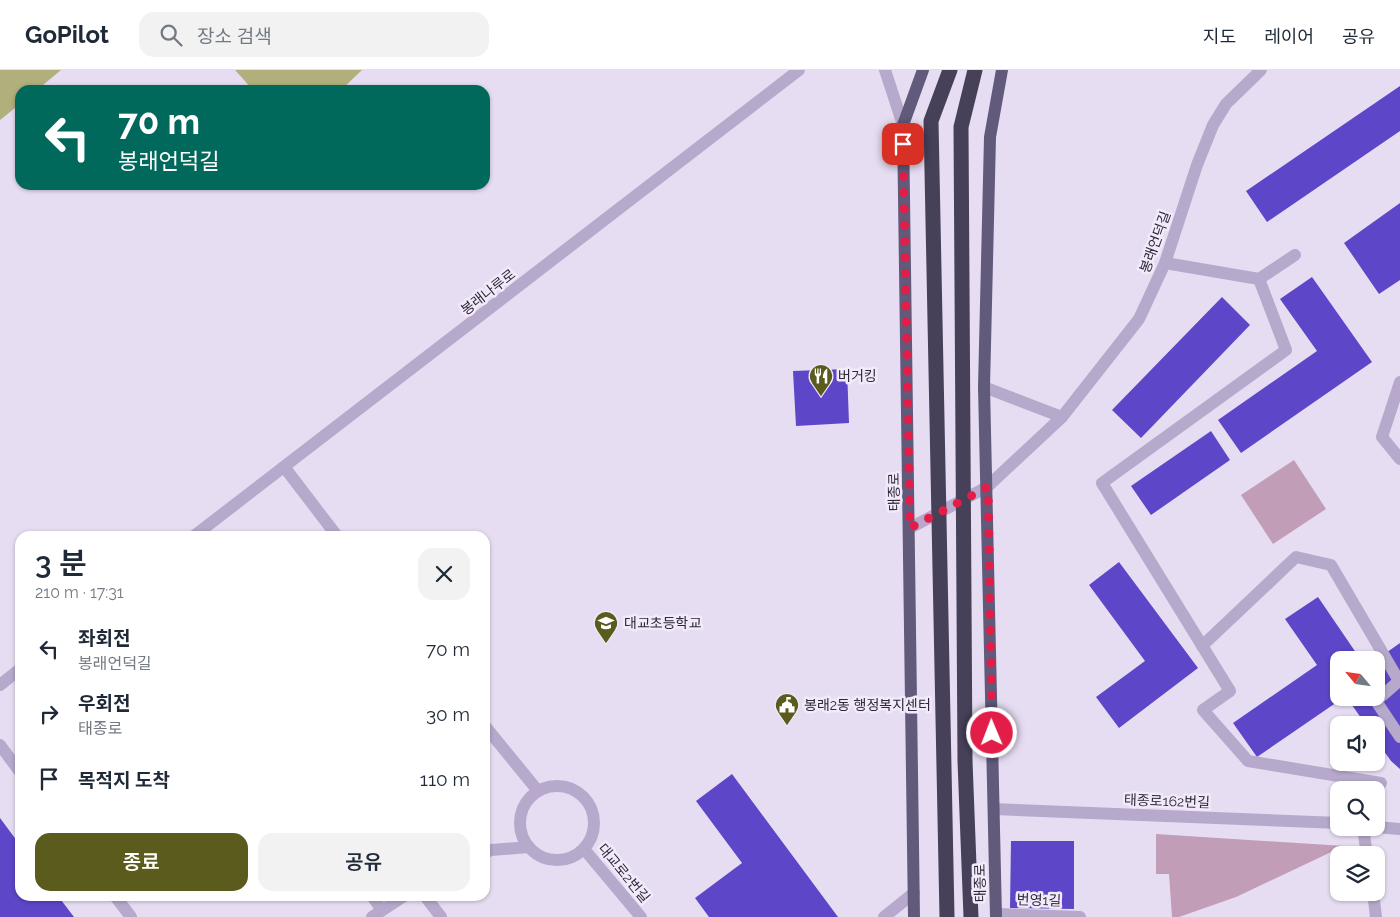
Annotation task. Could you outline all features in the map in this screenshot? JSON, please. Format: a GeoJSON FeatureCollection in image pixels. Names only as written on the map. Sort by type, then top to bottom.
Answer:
{"type":"FeatureCollection","features":[{"type":"Feature","properties":{"kind":"highway"},"geometry":{"type":"LineString","coordinates":[[947,917],[931,121],[950,70]]}},
{"type":"Feature","properties":{"kind":"highway"},"geometry":{"type":"LineString","coordinates":[[971,917],[965,761],[961,127],[975,70]]}},
{"type":"Feature","properties":{"kind":"main road","name":"태종로"},"geometry":{"type":"LineString","coordinates":[[914,917],[903,125],[923,70]]}},
{"type":"Feature","properties":{"kind":"main road","name":"태종로"},"geometry":{"type":"LineString","coordinates":[[996,915],[988,487],[984,387],[990,137],[1002,70]]}},
{"type":"Feature","properties":{"kind":"street","name":"봉래나루로"},"geometry":{"type":"LineString","coordinates":[[201,531],[285,468],[799,70]]}},
{"type":"Feature","properties":{"kind":"street"},"geometry":{"type":"LineString","coordinates":[[885,70],[903,125]]}},
{"type":"Feature","properties":{"kind":"street","name":"봉래언덕길"},"geometry":{"type":"LineString","coordinates":[[910,528],[988,487],[1062,417],[1140,319],[1165,263],[1197,165],[1213,126],[1226,104],[1261,70]]}},
{"type":"Feature","properties":{"kind":"street"},"geometry":{"type":"LineString","coordinates":[[1165,263],[1258,279],[1295,255]]}},
{"type":"Feature","properties":{"kind":"street"},"geometry":{"type":"LineString","coordinates":[[1258,279],[1286,350],[1102,483],[1230,691],[1203,710],[1248,761],[1369,781]]}},
{"type":"Feature","properties":{"kind":"street"},"geometry":{"type":"LineString","coordinates":[[1400,382],[1382,437],[1400,459]]}},
{"type":"Feature","properties":{"kind":"street"},"geometry":{"type":"LineString","coordinates":[[984,387],[1062,417]]}},
{"type":"Feature","properties":{"kind":"street"},"geometry":{"type":"LineString","coordinates":[[285,468],[333,531]]}},
{"type":"Feature","properties":{"kind":"street"},"geometry":{"type":"LineString","coordinates":[[1202,646],[1296,557],[1331,565],[1399,681],[1376,701],[1400,737]]}},
{"type":"Feature","properties":{"kind":"street"},"geometry":{"type":"LineString","coordinates":[[0,685],[15,673]]}},
{"type":"Feature","properties":{"kind":"street"},"geometry":{"type":"LineString","coordinates":[[490,732],[538,791]]}},
{"type":"Feature","properties":{"kind":"street"},"geometry":{"type":"LineString","coordinates":[[0,745],[15,765]]}},
{"type":"Feature","properties":{"kind":"street"},"geometry":{"type":"LineString","coordinates":[[549,786],[573,789],[583,795],[590,805],[594,822],[591,839],[584,849],[574,856],[550,859],[538,854],[529,846],[522,835],[520,823],[523,810],[529,799],[538,791],[549,786]]}},
{"type":"Feature","properties":{"kind":"street","name":"태종로162번길"},"geometry":{"type":"LineString","coordinates":[[994,809],[1330,824]]}},
{"type":"Feature","properties":{"kind":"street"},"geometry":{"type":"LineString","coordinates":[[1385,828],[1400,829]]}},
{"type":"Feature","properties":{"kind":"street"},"geometry":{"type":"LineString","coordinates":[[490,851],[529,846]]}},
{"type":"Feature","properties":{"kind":"street","name":"대교로2번길"},"geometry":{"type":"LineString","coordinates":[[584,849],[641,917]]}},
{"type":"Feature","properties":{"kind":"street"},"geometry":{"type":"LineString","coordinates":[[884,917],[914,894]]}},
{"type":"Feature","properties":{"kind":"street"},"geometry":{"type":"LineString","coordinates":[[119,901],[131,917]]}},
{"type":"Feature","properties":{"kind":"street"},"geometry":{"type":"LineString","coordinates":[[373,901],[377,913],[396,901]]}},
{"type":"Feature","properties":{"kind":"street"},"geometry":{"type":"LineString","coordinates":[[429,901],[441,917]]}},
{"type":"Feature","properties":{"kind":"street"},"geometry":{"type":"LineString","coordinates":[[1374,901],[1376,917]]}},
{"type":"Feature","properties":{"kind":"street","name":"번영1길"},"geometry":{"type":"LineString","coordinates":[[996,915],[1080,917]]}},
{"type":"Feature","properties":{"kind":"shaded area"},"geometry":{"type":"Polygon","coordinates":[[[0,70],[61,70],[43,85],[15,85],[15,108],[0,120],[0,70]]]}},
{"type":"Feature","properties":{"kind":"shaded area"},"geometry":{"type":"Polygon","coordinates":[[[235,70],[362,70],[346,85],[248,85],[235,70]]]}},
{"type":"Feature","properties":{"kind":"shaded area"},"geometry":{"type":"Polygon","coordinates":[[[1294,460],[1326,509],[1273,544],[1241,495],[1294,460]]]}},
{"type":"Feature","properties":{"kind":"shaded area"},"geometry":{"type":"Polygon","coordinates":[[[1156,834],[1344,846],[1330,846],[1330,853],[1236,897],[1179,917],[1172,917],[1169,874],[1156,874],[1156,834]]]}},
{"type":"Feature","properties":{"kind":"building"},"geometry":{"type":"Polygon","coordinates":[[[1400,86],[1400,131],[1267,222],[1246,191],[1400,86]]]}},
{"type":"Feature","properties":{"kind":"building"},"geometry":{"type":"Polygon","coordinates":[[[1400,203],[1400,280],[1379,294],[1344,243],[1400,203]]]}},
{"type":"Feature","properties":{"kind":"building"},"geometry":{"type":"Polygon","coordinates":[[[1312,277],[1372,362],[1241,453],[1218,420],[1317,351],[1280,299],[1312,277]]]}},
{"type":"Feature","properties":{"kind":"building"},"geometry":{"type":"Polygon","coordinates":[[[1222,297],[1250,325],[1141,438],[1112,410],[1222,297]]]}},
{"type":"Feature","properties":{"kind":"building","name":"버거킹"},"geometry":{"type":"Polygon","coordinates":[[[847,369],[849,423],[796,426],[793,371],[847,369]]]}},
{"type":"Feature","properties":{"kind":"building"},"geometry":{"type":"Polygon","coordinates":[[[1211,431],[1230,460],[1151,515],[1131,486],[1211,431]]]}},
{"type":"Feature","properties":{"kind":"building"},"geometry":{"type":"Polygon","coordinates":[[[1119,562],[1198,668],[1119,728],[1096,697],[1145,661],[1089,585],[1119,562]]]}},
{"type":"Feature","properties":{"kind":"building"},"geometry":{"type":"Polygon","coordinates":[[[1318,597],[1355,651],[1330,651],[1331,706],[1257,757],[1233,723],[1317,665],[1285,619],[1318,597]]]}},
{"type":"Feature","properties":{"kind":"building"},"geometry":{"type":"Polygon","coordinates":[[[1400,643],[1400,769],[1385,753],[1385,716],[1360,716],[1353,706],[1385,706],[1385,654],[1400,643]]]}},
{"type":"Feature","properties":{"kind":"building"},"geometry":{"type":"Polygon","coordinates":[[[732,774],[838,917],[709,917],[695,898],[742,863],[696,801],[732,774]]]}},
{"type":"Feature","properties":{"kind":"building"},"geometry":{"type":"Polygon","coordinates":[[[0,818],[15,838],[15,901],[62,901],[74,917],[0,917],[0,818]]]}},
{"type":"Feature","properties":{"kind":"building"},"geometry":{"type":"Polygon","coordinates":[[[1011,841],[1074,841],[1074,909],[1010,908],[1011,841]]]}},
{"type":"Feature","properties":{"kind":"place","name":"버거킹"},"geometry":{"type":"Point","coordinates":[821,397]}},
{"type":"Feature","properties":{"kind":"place","name":"대교초등학교"},"geometry":{"type":"Point","coordinates":[606,644]}},
{"type":"Feature","properties":{"kind":"place","name":"봉래2동 행정복지센터"},"geometry":{"type":"Point","coordinates":[787,726]}},
{"type":"Feature","properties":{"kind":"route"},"geometry":{"type":"LineString","coordinates":[[903,144],[910,528],[988,487],[992,733]]}}]}
